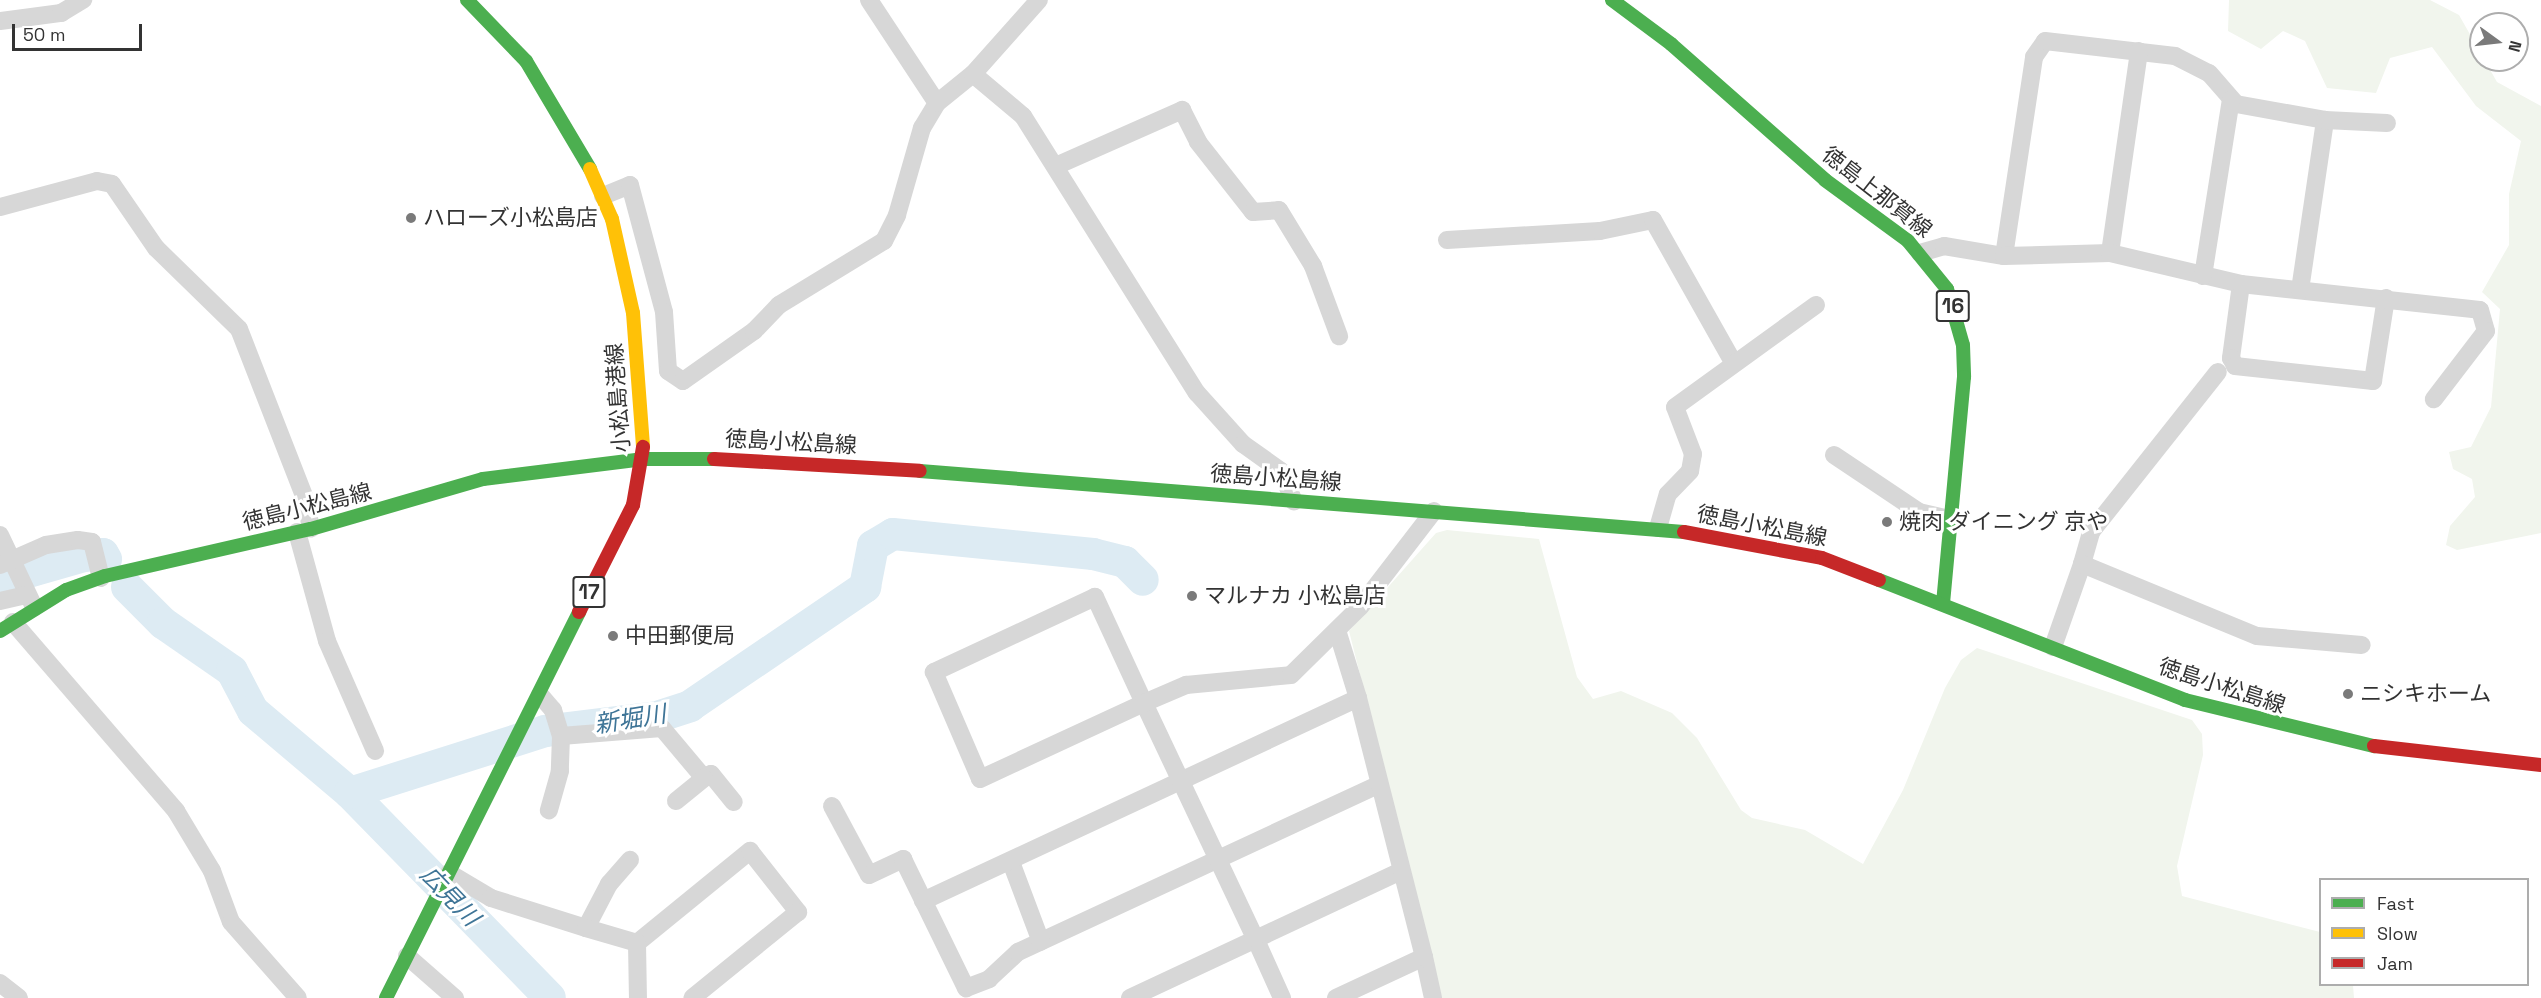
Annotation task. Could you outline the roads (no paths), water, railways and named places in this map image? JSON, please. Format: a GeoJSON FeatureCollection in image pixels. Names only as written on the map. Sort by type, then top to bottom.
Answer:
{"type":"FeatureCollection","features":[{"type":"Feature","properties":{"kind":"main road","name":"小松島港線"},"geometry":{"type":"LineString","coordinates":[[386,998],[540,695],[633,505],[644,459],[633,313],[603,196],[575,136],[526,61],[467,0]]}},
{"type":"Feature","properties":{"kind":"main road","name":"徳島上那賀線"},"geometry":{"type":"LineString","coordinates":[[1612,0],[1671,44],[1825,180],[1920,253],[1947,289],[1963,345],[1954,520],[1943,604]]}},
{"type":"Feature","properties":{"kind":"main road","name":"徳島小松島線"},"geometry":{"type":"LineString","coordinates":[[7,626],[28,597],[97,563],[304,531],[483,479],[644,459],[784,460],[1658,528],[1822,558],[2185,700],[2287,729],[2390,749],[2541,765]]}},
{"type":"Feature","properties":{"kind":"street"},"geometry":{"type":"LineString","coordinates":[[0,21],[61,13],[83,0]]}},
{"type":"Feature","properties":{"kind":"street"},"geometry":{"type":"LineString","coordinates":[[869,0],[937,104]]}},
{"type":"Feature","properties":{"kind":"street"},"geometry":{"type":"LineString","coordinates":[[603,196],[630,185],[664,312],[668,371],[683,381],[754,331],[779,305],[884,240],[897,215],[922,128],[937,104],[973,74],[1039,0]]}},
{"type":"Feature","properties":{"kind":"street"},"geometry":{"type":"LineString","coordinates":[[2004,256],[2034,57],[2045,41],[2139,51],[2194,62],[2231,100],[2245,108],[2325,120],[2387,123]]}},
{"type":"Feature","properties":{"kind":"street"},"geometry":{"type":"LineString","coordinates":[[2110,253],[2139,51]]}},
{"type":"Feature","properties":{"kind":"street"},"geometry":{"type":"LineString","coordinates":[[973,74],[1023,116],[1058,165],[1197,393],[1243,444],[1281,471],[1294,501]]}},
{"type":"Feature","properties":{"kind":"street"},"geometry":{"type":"LineString","coordinates":[[2203,276],[2231,100]]}},
{"type":"Feature","properties":{"kind":"street"},"geometry":{"type":"LineString","coordinates":[[1058,165],[1182,110],[1198,142],[1253,212],[1279,210],[1313,266],[1339,336]]}},
{"type":"Feature","properties":{"kind":"street"},"geometry":{"type":"LineString","coordinates":[[2300,290],[2325,120]]}},
{"type":"Feature","properties":{"kind":"street"},"geometry":{"type":"LineString","coordinates":[[0,207],[97,181],[112,184],[156,248],[238,329],[306,501],[304,531],[327,641],[375,751]]}},
{"type":"Feature","properties":{"kind":"street"},"geometry":{"type":"LineString","coordinates":[[1447,240],[1600,231],[1653,220],[1734,364]]}},
{"type":"Feature","properties":{"kind":"street"},"geometry":{"type":"LineString","coordinates":[[1920,253],[1944,246],[2004,256],[2110,253],[2241,284],[2470,307],[2487,319],[2477,346],[2434,399]]}},
{"type":"Feature","properties":{"kind":"street"},"geometry":{"type":"LineString","coordinates":[[2241,284],[2230,358],[2235,366],[2373,381],[2386,298]]}},
{"type":"Feature","properties":{"kind":"street"},"geometry":{"type":"LineString","coordinates":[[1658,528],[1668,494],[1690,471],[1693,454],[1676,407],[1816,305]]}},
{"type":"Feature","properties":{"kind":"street"},"geometry":{"type":"LineString","coordinates":[[2053,647],[2091,532],[2218,372]]}},
{"type":"Feature","properties":{"kind":"street"},"geometry":{"type":"LineString","coordinates":[[1834,455],[1919,512],[1954,520]]}},
{"type":"Feature","properties":{"kind":"street"},"geometry":{"type":"LineString","coordinates":[[1282,998],[1220,861],[1144,703],[1095,597],[934,672],[980,779],[1144,703],[1186,684],[1291,675],[1337,630],[1434,511]]}},
{"type":"Feature","properties":{"kind":"street"},"geometry":{"type":"LineString","coordinates":[[0,535],[9,565],[28,597],[0,601]]}},
{"type":"Feature","properties":{"kind":"street"},"geometry":{"type":"LineString","coordinates":[[9,565],[64,541],[92,542],[97,563]]}},
{"type":"Feature","properties":{"kind":"street"},"geometry":{"type":"LineString","coordinates":[[2082,564],[2257,636],[2362,645]]}},
{"type":"Feature","properties":{"kind":"street"},"geometry":{"type":"LineString","coordinates":[[7,626],[176,811],[212,871],[231,922],[298,998]]}},
{"type":"Feature","properties":{"kind":"street"},"geometry":{"type":"LineString","coordinates":[[1337,630],[1358,699],[1433,998]]}},
{"type":"Feature","properties":{"kind":"street"},"geometry":{"type":"LineString","coordinates":[[540,695],[553,710],[561,736],[560,771],[549,810]]}},
{"type":"Feature","properties":{"kind":"street"},"geometry":{"type":"LineString","coordinates":[[923,901],[1358,699]]}},
{"type":"Feature","properties":{"kind":"street"},"geometry":{"type":"LineString","coordinates":[[561,736],[662,728],[704,778]]}},
{"type":"Feature","properties":{"kind":"street"},"geometry":{"type":"LineString","coordinates":[[675,801],[711,774],[734,802]]}},
{"type":"Feature","properties":{"kind":"street"},"geometry":{"type":"LineString","coordinates":[[832,806],[869,875],[903,859],[966,988],[990,979],[1018,952],[1220,861],[1378,785]]}},
{"type":"Feature","properties":{"kind":"street"},"geometry":{"type":"LineString","coordinates":[[637,943],[750,851],[798,912],[692,998]]}},
{"type":"Feature","properties":{"kind":"street"},"geometry":{"type":"LineString","coordinates":[[586,928],[609,884],[630,860]]}},
{"type":"Feature","properties":{"kind":"street"},"geometry":{"type":"LineString","coordinates":[[1011,862],[1041,942]]}},
{"type":"Feature","properties":{"kind":"street"},"geometry":{"type":"LineString","coordinates":[[1130,998],[1401,871]]}},
{"type":"Feature","properties":{"kind":"street"},"geometry":{"type":"LineString","coordinates":[[448,877],[491,898],[637,943]]}},
{"type":"Feature","properties":{"kind":"street"},"geometry":{"type":"LineString","coordinates":[[637,943],[638,998]]}},
{"type":"Feature","properties":{"kind":"street"},"geometry":{"type":"LineString","coordinates":[[407,956],[455,998]]}},
{"type":"Feature","properties":{"kind":"street"},"geometry":{"type":"LineString","coordinates":[[1336,998],[1424,957]]}},
{"type":"Feature","properties":{"kind":"street"},"geometry":{"type":"LineString","coordinates":[[0,983],[19,998]]}},
{"type":"Feature","properties":{"kind":"waterway","name":"新堀川"},"geometry":{"type":"LineString","coordinates":[[350,793],[545,731],[657,717],[690,706],[865,587],[873,546],[893,534],[1093,554],[1125,562],[1143,580]]}},
{"type":"Feature","properties":{"kind":"waterway","name":"新堀川"},"geometry":{"type":"LineString","coordinates":[[0,580],[84,556],[103,554],[106,559]]}},
{"type":"Feature","properties":{"kind":"waterway","name":"新堀川"},"geometry":{"type":"LineString","coordinates":[[127,587],[163,623],[232,671],[253,711],[350,793],[550,998]]}},
{"type":"Feature","properties":{"kind":"place","name":"ハローズ小松島店"},"geometry":{"type":"Point","coordinates":[411,218]}},
{"type":"Feature","properties":{"kind":"place","name":"焼肉 ダイニング 京や"},"geometry":{"type":"Point","coordinates":[1887,522]}},
{"type":"Feature","properties":{"kind":"place","name":"マルナカ 小松島店"},"geometry":{"type":"Point","coordinates":[1192,596]}},
{"type":"Feature","properties":{"kind":"place","name":"中田郵便局"},"geometry":{"type":"Point","coordinates":[613,636]}},
{"type":"Feature","properties":{"kind":"place","name":"ニシキホーム"},"geometry":{"type":"Point","coordinates":[2348,694]}},
{"type":"Feature","properties":{"kind":"water label","name":"広見川"},"geometry":{"type":"Point","coordinates":[450,896]}}]}
